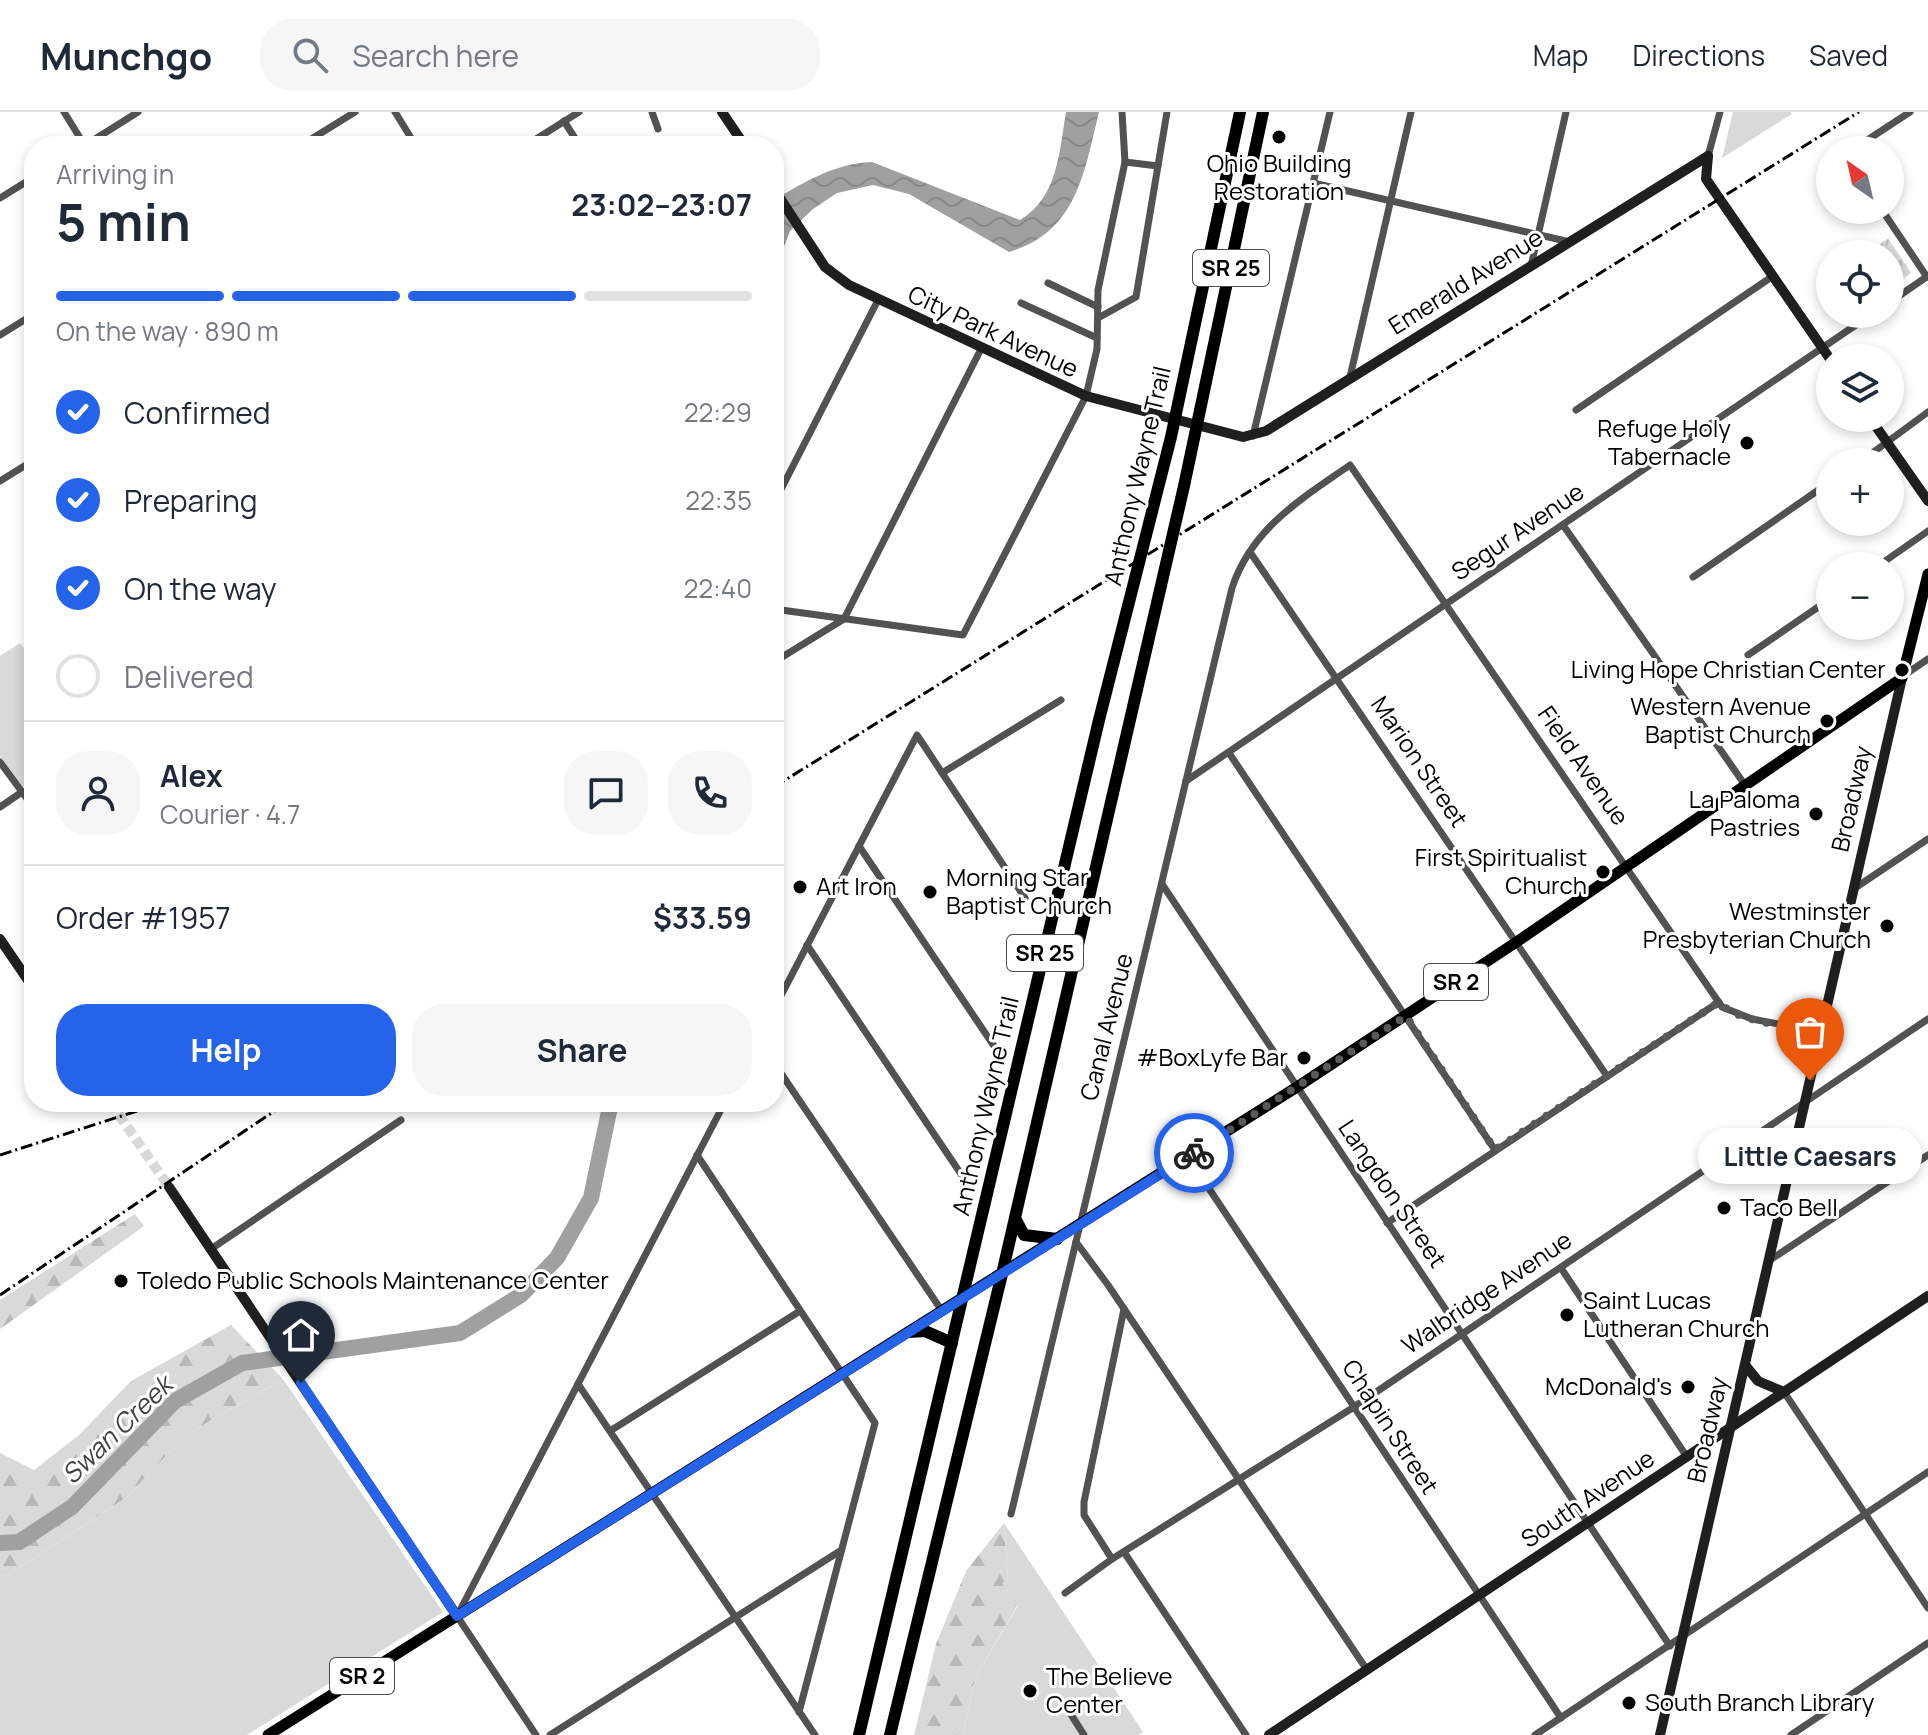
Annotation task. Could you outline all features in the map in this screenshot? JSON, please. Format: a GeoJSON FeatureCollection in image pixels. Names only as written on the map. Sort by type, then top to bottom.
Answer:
{"type":"FeatureCollection","features":[{"type":"Feature","properties":{"kind":"highway","name":"Anthony Wayne Trail"},"geometry":{"type":"LineString","coordinates":[[859,1735],[1099,720],[1156,500],[1240,112]]}},
{"type":"Feature","properties":{"kind":"highway","name":"Anthony Wayne Trail"},"geometry":{"type":"LineString","coordinates":[[890,1735],[1002,1274],[1184,486],[1263,112]]}},
{"type":"Feature","properties":{"kind":"highway"},"geometry":{"type":"LineString","coordinates":[[1015,1217],[1024,1235],[1057,1239]]}},
{"type":"Feature","properties":{"kind":"highway"},"geometry":{"type":"LineString","coordinates":[[909,1332],[925,1331],[952,1343]]}},
{"type":"Feature","properties":{"kind":"main road","name":"Broadway"},"geometry":{"type":"LineString","coordinates":[[1902,678],[1928,574]]}},
{"type":"Feature","properties":{"kind":"main road","name":"SR 2"},"geometry":{"type":"LineString","coordinates":[[268,1735],[1297,1087],[1518,941],[1902,678]]}},
{"type":"Feature","properties":{"kind":"street"},"geometry":{"type":"LineString","coordinates":[[64,112],[78,136]]}},
{"type":"Feature","properties":{"kind":"street"},"geometry":{"type":"LineString","coordinates":[[100,136],[138,112]]}},
{"type":"Feature","properties":{"kind":"street"},"geometry":{"type":"LineString","coordinates":[[316,136],[355,112]]}},
{"type":"Feature","properties":{"kind":"street"},"geometry":{"type":"LineString","coordinates":[[395,112],[410,136]]}},
{"type":"Feature","properties":{"kind":"street"},"geometry":{"type":"LineString","coordinates":[[541,136],[579,112]]}},
{"type":"Feature","properties":{"kind":"street"},"geometry":{"type":"LineString","coordinates":[[652,112],[658,129]]}},
{"type":"Feature","properties":{"kind":"street"},"geometry":{"type":"LineString","coordinates":[[722,112],[738,136]]}},
{"type":"Feature","properties":{"kind":"street"},"geometry":{"type":"LineString","coordinates":[[784,610],[963,635],[1086,396],[1097,338],[1098,290],[1125,162],[1122,112]]}},
{"type":"Feature","properties":{"kind":"street"},"geometry":{"type":"LineString","coordinates":[[1098,318],[1136,297],[1167,112]]}},
{"type":"Feature","properties":{"kind":"street"},"geometry":{"type":"LineString","coordinates":[[1248,436],[1330,112]]}},
{"type":"Feature","properties":{"kind":"street"},"geometry":{"type":"LineString","coordinates":[[1350,377],[1411,112]]}},
{"type":"Feature","properties":{"kind":"street"},"geometry":{"type":"LineString","coordinates":[[1531,266],[1566,112]]}},
{"type":"Feature","properties":{"kind":"street"},"geometry":{"type":"LineString","coordinates":[[1720,112],[1708,156],[1706,179],[1819,344]]}},
{"type":"Feature","properties":{"kind":"street"},"geometry":{"type":"LineString","coordinates":[[1873,136],[1910,112]]}},
{"type":"Feature","properties":{"kind":"street"},"geometry":{"type":"LineString","coordinates":[[564,121],[574,136]]}},
{"type":"Feature","properties":{"kind":"street","name":"Emerald Avenue"},"geometry":{"type":"LineString","coordinates":[[1248,436],[1350,377],[1708,156]]}},
{"type":"Feature","properties":{"kind":"street"},"geometry":{"type":"LineString","coordinates":[[1125,162],[1158,166]]}},
{"type":"Feature","properties":{"kind":"street"},"geometry":{"type":"LineString","coordinates":[[0,198],[24,183]]}},
{"type":"Feature","properties":{"kind":"street"},"geometry":{"type":"LineString","coordinates":[[1313,183],[1570,242]]}},
{"type":"Feature","properties":{"kind":"street","name":"City Park Avenue"},"geometry":{"type":"LineString","coordinates":[[784,204],[835,277],[878,300],[1086,396],[1248,436]]}},
{"type":"Feature","properties":{"kind":"street"},"geometry":{"type":"LineString","coordinates":[[1892,224],[1927,276],[1904,292]]}},
{"type":"Feature","properties":{"kind":"street"},"geometry":{"type":"LineString","coordinates":[[1576,410],[1773,276]]}},
{"type":"Feature","properties":{"kind":"street"},"geometry":{"type":"LineString","coordinates":[[1048,283],[1098,307]]}},
{"type":"Feature","properties":{"kind":"street"},"geometry":{"type":"LineString","coordinates":[[784,483],[878,300]]}},
{"type":"Feature","properties":{"kind":"street"},"geometry":{"type":"LineString","coordinates":[[1021,303],[1097,338]]}},
{"type":"Feature","properties":{"kind":"street"},"geometry":{"type":"LineString","coordinates":[[0,335],[24,320]]}},
{"type":"Feature","properties":{"kind":"street","name":"Segur Avenue"},"geometry":{"type":"LineString","coordinates":[[1828,344],[1851,328]]}},
{"type":"Feature","properties":{"kind":"street"},"geometry":{"type":"LineString","coordinates":[[784,656],[844,619],[981,349]]}},
{"type":"Feature","properties":{"kind":"street","name":"Segur Avenue"},"geometry":{"type":"LineString","coordinates":[[1186,782],[1816,352]]}},
{"type":"Feature","properties":{"kind":"street"},"geometry":{"type":"LineString","coordinates":[[1879,448],[1928,412]]}},
{"type":"Feature","properties":{"kind":"street"},"geometry":{"type":"LineString","coordinates":[[1880,432],[1928,501]]}},
{"type":"Feature","properties":{"kind":"street","name":"Canal Avenue"},"geometry":{"type":"LineString","coordinates":[[1011,1514],[1232,588],[1250,552],[1272,521],[1350,465]]}},
{"type":"Feature","properties":{"kind":"street","name":"Field Avenue"},"geometry":{"type":"LineString","coordinates":[[1350,465],[1628,865],[1719,1002]]}},
{"type":"Feature","properties":{"kind":"street"},"geometry":{"type":"LineString","coordinates":[[0,481],[24,466]]}},
{"type":"Feature","properties":{"kind":"street"},"geometry":{"type":"LineString","coordinates":[[1693,577],[1816,492]]}},
{"type":"Feature","properties":{"kind":"street"},"geometry":{"type":"LineString","coordinates":[[1563,525],[1745,785]]}},
{"type":"Feature","properties":{"kind":"street"},"geometry":{"type":"LineString","coordinates":[[1898,552],[1928,531]]}},
{"type":"Feature","properties":{"kind":"street","name":"Marion Street"},"geometry":{"type":"LineString","coordinates":[[1250,552],[1518,941],[1607,1076]]}},
{"type":"Feature","properties":{"kind":"street"},"geometry":{"type":"LineString","coordinates":[[1748,655],[1816,609]]}},
{"type":"Feature","properties":{"kind":"street"},"geometry":{"type":"LineString","coordinates":[[1902,678],[1928,659]]}},
{"type":"Feature","properties":{"kind":"street","name":"Broadway"},"geometry":{"type":"LineString","coordinates":[[1660,1735],[1902,678]]}},
{"type":"Feature","properties":{"kind":"street"},"geometry":{"type":"LineString","coordinates":[[942,773],[1061,700]]}},
{"type":"Feature","properties":{"kind":"street"},"geometry":{"type":"LineString","coordinates":[[784,990],[917,735],[1025,898]]}},
{"type":"Feature","properties":{"kind":"street"},"geometry":{"type":"LineString","coordinates":[[1229,753],[1495,1150]]}},
{"type":"Feature","properties":{"kind":"street"},"geometry":{"type":"LineString","coordinates":[[0,762],[24,795]]}},
{"type":"Feature","properties":{"kind":"street"},"geometry":{"type":"LineString","coordinates":[[0,807],[22,792]]}},
{"type":"Feature","properties":{"kind":"street"},"geometry":{"type":"LineString","coordinates":[[1855,888],[1928,839]]}},
{"type":"Feature","properties":{"kind":"street"},"geometry":{"type":"LineString","coordinates":[[859,846],[996,1049]]}},
{"type":"Feature","properties":{"kind":"street","name":"Langdon Street"},"geometry":{"type":"LineString","coordinates":[[1162,884],[1670,1646]]}},
{"type":"Feature","properties":{"kind":"street"},"geometry":{"type":"LineString","coordinates":[[0,939],[24,974]]}},
{"type":"Feature","properties":{"kind":"street"},"geometry":{"type":"LineString","coordinates":[[807,945],[967,1183]]}},
{"type":"Feature","properties":{"kind":"street"},"geometry":{"type":"LineString","coordinates":[[1387,1223],[1719,1002],[1727,1009],[1752,1019],[1821,1032]]}},
{"type":"Feature","properties":{"kind":"street","name":"Walbridge Avenue"},"geometry":{"type":"LineString","coordinates":[[1065,1593],[1112,1559],[1354,1407],[1928,1019]]}},
{"type":"Feature","properties":{"kind":"street"},"geometry":{"type":"LineString","coordinates":[[784,1078],[942,1311]]}},
{"type":"Feature","properties":{"kind":"street"},"geometry":{"type":"LineString","coordinates":[[457,1616],[720,1112]]}},
{"type":"Feature","properties":{"kind":"street"},"geometry":{"type":"LineString","coordinates":[[211,1249],[401,1120]]}},
{"type":"Feature","properties":{"kind":"street"},"geometry":{"type":"LineString","coordinates":[[697,1155],[875,1423],[799,1712]]}},
{"type":"Feature","properties":{"kind":"street"},"geometry":{"type":"LineString","coordinates":[[1770,1260],[1928,1155]]}},
{"type":"Feature","properties":{"kind":"street","name":"Chapin Street"},"geometry":{"type":"LineString","coordinates":[[1188,1157],[1561,1718]]}},
{"type":"Feature","properties":{"kind":"street"},"geometry":{"type":"LineString","coordinates":[[169,1187],[536,1735]]}},
{"type":"Feature","properties":{"kind":"street"},"geometry":{"type":"LineString","coordinates":[[1076,1242],[1367,1670]]}},
{"type":"Feature","properties":{"kind":"street"},"geometry":{"type":"LineString","coordinates":[[1561,1268],[1687,1457]]}},
{"type":"Feature","properties":{"kind":"street","name":"South Avenue"},"geometry":{"type":"LineString","coordinates":[[1269,1735],[1928,1296]]}},
{"type":"Feature","properties":{"kind":"street"},"geometry":{"type":"LineString","coordinates":[[1112,1559],[1084,1515],[1084,1502],[1124,1309]]}},
{"type":"Feature","properties":{"kind":"street"},"geometry":{"type":"LineString","coordinates":[[610,1431],[800,1311]]}},
{"type":"Feature","properties":{"kind":"street"},"geometry":{"type":"LineString","coordinates":[[1745,1365],[1758,1381],[1784,1392],[1928,1608]]}},
{"type":"Feature","properties":{"kind":"street"},"geometry":{"type":"LineString","coordinates":[[578,1384],[815,1735]]}},
{"type":"Feature","properties":{"kind":"street"},"geometry":{"type":"LineString","coordinates":[[1535,1735],[1928,1472]]}},
{"type":"Feature","properties":{"kind":"street"},"geometry":{"type":"LineString","coordinates":[[550,1735],[840,1551]]}},
{"type":"Feature","properties":{"kind":"street"},"geometry":{"type":"LineString","coordinates":[[1124,1552],[1246,1735]]}},
{"type":"Feature","properties":{"kind":"street"},"geometry":{"type":"LineString","coordinates":[[1791,1735],[1928,1643]]}},
{"type":"Feature","properties":{"kind":"street"},"geometry":{"type":"LineString","coordinates":[[1070,1713],[1084,1735]]}},
{"type":"Feature","properties":{"kind":"green space"},"geometry":{"type":"Polygon","coordinates":[[[1733,112],[1791,112],[1792,114],[1722,158],[1733,112]]]}},
{"type":"Feature","properties":{"kind":"green space"},"geometry":{"type":"Polygon","coordinates":[[[1904,262],[1911,273],[1904,278],[1904,262]]]}},
{"type":"Feature","properties":{"kind":"green space"},"geometry":{"type":"Polygon","coordinates":[[[20,643],[24,648],[24,788],[0,756],[0,656],[20,643]]]}},
{"type":"Feature","properties":{"kind":"green space"},"geometry":{"type":"Polygon","coordinates":[[[135,1214],[144,1226],[0,1329],[0,1300],[135,1214]]]}},
{"type":"Feature","properties":{"kind":"green space"},"geometry":{"type":"Polygon","coordinates":[[[231,1325],[283,1379],[186,1435],[127,1497],[10,1574],[0,1576],[0,1453],[34,1470],[79,1435],[131,1381],[231,1325]]]}},
{"type":"Feature","properties":{"kind":"green space"},"geometry":{"type":"Polygon","coordinates":[[[283,1379],[443,1612],[247,1735],[0,1735],[0,1576],[10,1574],[127,1497],[186,1435],[283,1379]]]}},
{"type":"Feature","properties":{"kind":"green space"},"geometry":{"type":"Polygon","coordinates":[[[1004,1523],[1008,1579],[1003,1583],[1017,1606],[975,1678],[963,1735],[914,1735],[936,1644],[966,1571],[1004,1523]]]}},
{"type":"Feature","properties":{"kind":"green space"},"geometry":{"type":"Polygon","coordinates":[[[1004,1523],[1143,1732],[1139,1735],[963,1735],[975,1678],[1017,1607],[1002,1583],[1008,1579],[1004,1523]]]}},
{"type":"Feature","properties":{"kind":"water"},"geometry":{"type":"Polygon","coordinates":[[[1066,112],[1099,112],[1082,178],[1063,215],[1050,230],[1032,243],[1009,252],[909,194],[873,185],[837,193],[813,209],[790,231],[784,247],[784,194],[833,170],[872,162],[1020,220],[1042,199],[1055,173],[1066,112]]]}},
{"type":"Feature","properties":{"kind":"waterway","name":"Swan Creek"},"geometry":{"type":"LineString","coordinates":[[0,1543],[19,1542],[72,1507],[175,1401],[242,1363],[460,1333],[521,1295],[557,1258],[591,1198],[609,1112]]}},
{"type":"Feature","properties":{"kind":"tunnel"},"geometry":{"type":"LineString","coordinates":[[117,1112],[169,1187]]}},
{"type":"Feature","properties":{"kind":"railway"},"geometry":{"type":"LineString","coordinates":[[784,781],[1859,112]]}},
{"type":"Feature","properties":{"kind":"railway"},"geometry":{"type":"LineString","coordinates":[[0,1155],[134,1112]]}},
{"type":"Feature","properties":{"kind":"railway"},"geometry":{"type":"LineString","coordinates":[[0,1295],[273,1112]]}},
{"type":"Feature","properties":{"kind":"way so far"},"geometry":{"type":"LineString","coordinates":[[1194,1153],[1406,1016],[1495,1150],[1719,1002],[1722,1007],[1752,1019],[1821,1032],[1810,1080]]}},
{"type":"Feature","properties":{"kind":"place","name":"Ohio Building Restoration"},"geometry":{"type":"Point","coordinates":[1279,137]}},
{"type":"Feature","properties":{"kind":"place","name":"Refuge Holy Tabernacle"},"geometry":{"type":"Point","coordinates":[1747,443]}},
{"type":"Feature","properties":{"kind":"place","name":"Living Hope Christian Center"},"geometry":{"type":"Point","coordinates":[1902,670]}},
{"type":"Feature","properties":{"kind":"place","name":"Western Avenue Baptist Church"},"geometry":{"type":"Point","coordinates":[1827,721]}},
{"type":"Feature","properties":{"kind":"place","name":"La Paloma Pastries"},"geometry":{"type":"Point","coordinates":[1816,814]}},
{"type":"Feature","properties":{"kind":"place","name":"First Spiritualist Church"},"geometry":{"type":"Point","coordinates":[1603,872]}},
{"type":"Feature","properties":{"kind":"place","name":"Art Iron"},"geometry":{"type":"Point","coordinates":[800,887]}},
{"type":"Feature","properties":{"kind":"place","name":"Morning Star Baptist Church"},"geometry":{"type":"Point","coordinates":[930,892]}},
{"type":"Feature","properties":{"kind":"place","name":"Westminster Presbyterian Church"},"geometry":{"type":"Point","coordinates":[1887,926]}},
{"type":"Feature","properties":{"kind":"place","name":"#BoxLyfe Bar"},"geometry":{"type":"Point","coordinates":[1304,1058]}},
{"type":"Feature","properties":{"kind":"place","name":"Little Caesars"},"geometry":{"type":"Point","coordinates":[1810,1080]}},
{"type":"Feature","properties":{"kind":"place","name":"Taco Bell"},"geometry":{"type":"Point","coordinates":[1724,1208]}},
{"type":"Feature","properties":{"kind":"place","name":"Toledo Public Schools Maintenance Center"},"geometry":{"type":"Point","coordinates":[121,1281]}},
{"type":"Feature","properties":{"kind":"place","name":"Saint Lucas Lutheran Church"},"geometry":{"type":"Point","coordinates":[1567,1315]}},
{"type":"Feature","properties":{"kind":"place","name":"McDonald's"},"geometry":{"type":"Point","coordinates":[1688,1387]}},
{"type":"Feature","properties":{"kind":"place","name":"The Believe Center"},"geometry":{"type":"Point","coordinates":[1030,1691]}},
{"type":"Feature","properties":{"kind":"place","name":"South Branch Library"},"geometry":{"type":"Point","coordinates":[1629,1703]}},
{"type":"Feature","properties":{"kind":"route"},"geometry":{"type":"LineString","coordinates":[[301,1383],[457,1616],[1194,1153]]}}]}
